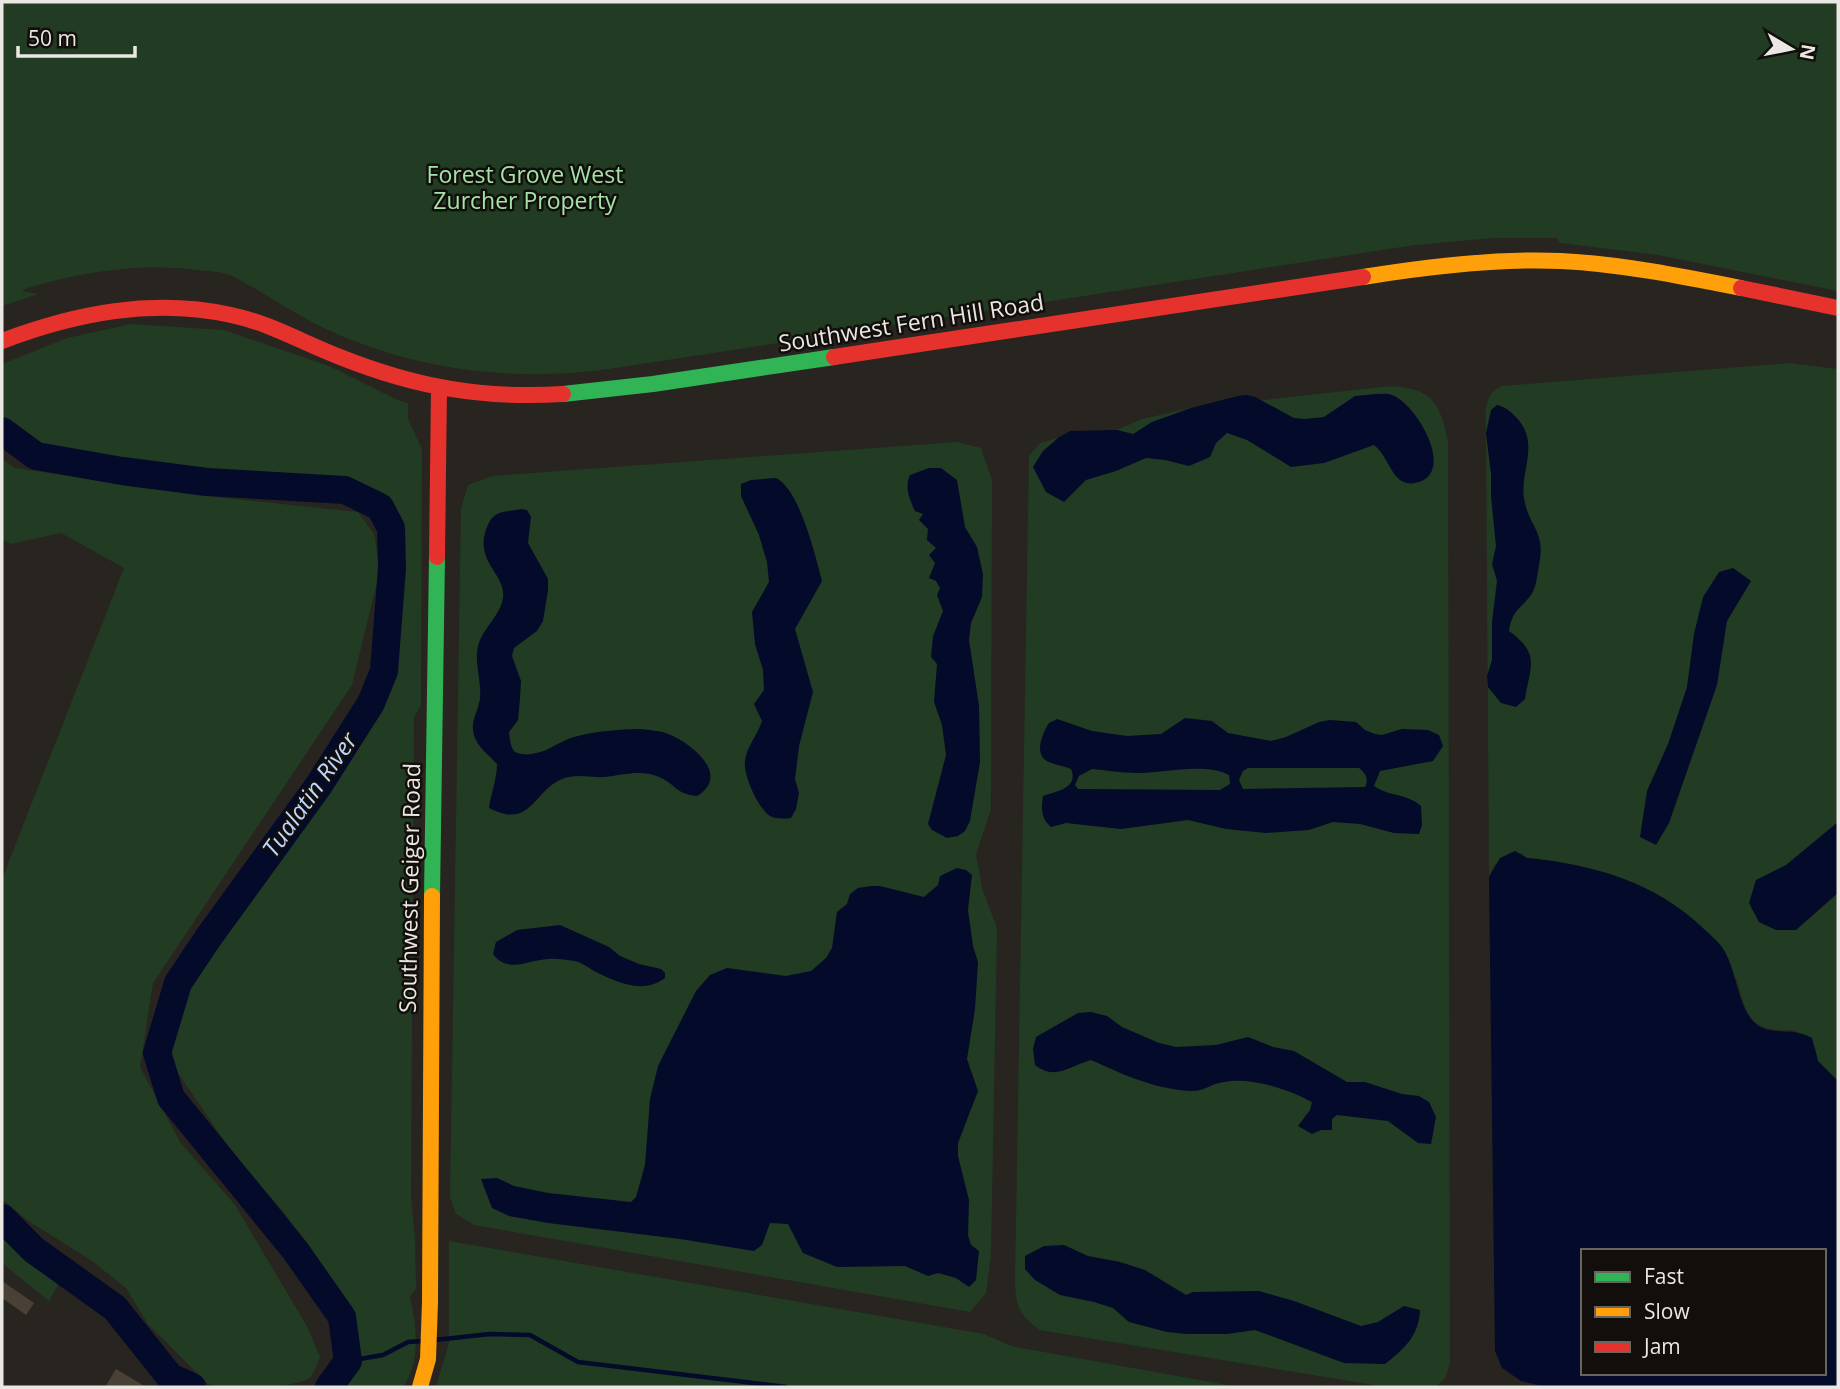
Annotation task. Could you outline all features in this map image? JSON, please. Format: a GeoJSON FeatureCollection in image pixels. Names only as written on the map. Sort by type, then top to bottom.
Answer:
{"type":"FeatureCollection","features":[{"type":"Feature","properties":{"kind":"street","name":"Southwest Fern Hill Road"},"geometry":{"type":"LineString","coordinates":[[2,341],[47,324],[97,313],[130,308],[193,309],[235,316],[266,326],[349,362],[439,388],[526,396],[606,391],[1386,273],[1470,264],[1560,261],[1598,264],[1674,275],[1838,308]]}},
{"type":"Feature","properties":{"kind":"street","name":"Southwest Geiger Road"},"geometry":{"type":"LineString","coordinates":[[421,1383],[429,1343],[430,1302],[431,947],[439,388]]}},
{"type":"Feature","properties":{"kind":"green space","name":"Forest Grove West Zurcher Property"},"geometry":{"type":"Polygon","coordinates":[[[2,2],[1838,2],[1838,291],[1658,255],[1560,243],[1557,238],[1494,238],[1415,245],[609,369],[534,374],[458,368],[384,352],[314,323],[233,276],[211,271],[155,267],[89,273],[25,289],[22,291],[38,294],[2,306],[2,2]]]}},
{"type":"Feature","properties":{"kind":"green space"},"geometry":{"type":"Polygon","coordinates":[[[131,324],[224,330],[329,366],[408,403],[408,419],[422,449],[421,706],[414,717],[411,1196],[416,1288],[410,1297],[416,1344],[413,1366],[403,1387],[346,1387],[357,1371],[359,1339],[349,1302],[324,1273],[286,1215],[232,1152],[178,1073],[171,1049],[185,989],[229,916],[335,769],[384,691],[397,576],[393,516],[381,500],[339,479],[225,475],[150,462],[102,470],[95,464],[59,455],[2,424],[2,364],[67,338],[131,324]]]}},
{"type":"Feature","properties":{"kind":"green space"},"geometry":{"type":"Polygon","coordinates":[[[1789,363],[1838,369],[1838,1081],[1818,1061],[1815,1047],[1794,1030],[1767,1028],[1752,1019],[1747,1012],[1736,978],[1540,859],[1527,858],[1521,853],[1494,865],[1489,877],[1486,406],[1491,394],[1502,386],[1789,363]]]}},
{"type":"Feature","properties":{"kind":"green space"},"geometry":{"type":"Polygon","coordinates":[[[1392,386],[1417,391],[1432,400],[1442,417],[1448,441],[1450,1362],[1445,1379],[1435,1387],[1386,1387],[1040,1330],[1020,1309],[1015,1280],[1029,456],[1040,443],[1058,438],[1117,442],[1117,430],[1142,419],[1191,408],[1392,386]]]}},
{"type":"Feature","properties":{"kind":"green space"},"geometry":{"type":"Polygon","coordinates":[[[957,442],[981,448],[992,480],[991,809],[976,854],[982,888],[997,928],[991,1255],[986,1293],[970,1312],[474,1225],[456,1214],[450,1197],[461,509],[468,485],[492,476],[957,442]]]}},
{"type":"Feature","properties":{"kind":"green space"},"geometry":{"type":"Polygon","coordinates":[[[2,459],[15,468],[217,497],[358,512],[374,534],[380,570],[352,685],[153,983],[140,1067],[180,1142],[235,1205],[308,1328],[320,1357],[314,1373],[303,1381],[261,1387],[208,1384],[148,1324],[126,1288],[92,1261],[27,1220],[2,1199],[2,879],[124,568],[61,533],[11,544],[2,540],[2,459]]]}},
{"type":"Feature","properties":{"kind":"green space"},"geometry":{"type":"Polygon","coordinates":[[[2,1231],[60,1281],[49,1301],[2,1263],[2,1231]]]}},
{"type":"Feature","properties":{"kind":"green space"},"geometry":{"type":"Polygon","coordinates":[[[449,1241],[984,1334],[1011,1346],[1238,1387],[436,1387],[449,1343],[449,1241]]]}},
{"type":"Feature","properties":{"kind":"water"},"geometry":{"type":"Polygon","coordinates":[[[1390,394],[1402,401],[1422,425],[1433,454],[1433,467],[1427,477],[1413,483],[1402,481],[1374,445],[1324,463],[1291,467],[1247,440],[1227,433],[1216,443],[1210,457],[1189,466],[1146,458],[1086,480],[1064,502],[1046,492],[1033,467],[1043,451],[1070,431],[1117,430],[1133,434],[1152,422],[1191,408],[1247,395],[1294,418],[1324,417],[1355,396],[1390,394]]]}},
{"type":"Feature","properties":{"kind":"water"},"geometry":{"type":"Polygon","coordinates":[[[1497,405],[1515,416],[1527,437],[1523,492],[1541,550],[1535,587],[1515,614],[1509,631],[1526,647],[1531,661],[1525,699],[1516,707],[1501,703],[1488,687],[1487,676],[1492,660],[1492,622],[1497,581],[1492,564],[1496,546],[1486,433],[1491,410],[1497,405]]]}},
{"type":"Feature","properties":{"kind":"water"},"geometry":{"type":"Polygon","coordinates":[[[929,468],[941,468],[957,480],[965,527],[977,547],[983,574],[982,597],[971,623],[969,640],[979,706],[980,762],[970,821],[965,831],[958,836],[947,838],[932,830],[928,824],[946,755],[942,725],[934,702],[937,664],[931,657],[933,636],[943,611],[937,595],[940,588],[936,581],[929,578],[935,563],[929,555],[936,548],[927,540],[928,529],[919,520],[923,514],[915,511],[908,489],[910,475],[929,468]]]}},
{"type":"Feature","properties":{"kind":"water"},"geometry":{"type":"Polygon","coordinates":[[[776,478],[785,485],[799,509],[822,581],[795,629],[813,692],[799,746],[795,779],[799,793],[796,809],[791,818],[786,819],[772,817],[765,812],[752,791],[745,767],[748,751],[762,721],[754,704],[764,690],[752,612],[769,582],[767,562],[759,535],[741,496],[741,484],[751,480],[776,478]]]}},
{"type":"Feature","properties":{"kind":"water"},"geometry":{"type":"Polygon","coordinates":[[[527,510],[531,517],[528,543],[548,579],[548,590],[543,621],[537,631],[514,648],[512,656],[521,681],[518,720],[509,732],[513,750],[520,754],[534,754],[571,738],[605,731],[640,729],[664,733],[690,746],[710,771],[706,788],[697,796],[684,793],[665,780],[646,773],[605,777],[573,776],[552,785],[523,812],[503,814],[489,808],[497,764],[478,743],[473,730],[480,699],[477,654],[480,640],[499,609],[503,590],[485,553],[485,533],[494,516],[527,510]]]}},
{"type":"Feature","properties":{"kind":"water"},"geometry":{"type":"Polygon","coordinates":[[[1733,568],[1751,581],[1727,621],[1717,685],[1669,823],[1656,845],[1640,837],[1647,791],[1668,744],[1687,687],[1694,634],[1703,597],[1719,572],[1733,568]]]}},
{"type":"Feature","properties":{"kind":"water"},"geometry":{"type":"Polygon","coordinates":[[[1185,718],[1212,721],[1228,733],[1271,741],[1330,720],[1356,722],[1365,730],[1382,735],[1402,729],[1428,730],[1439,735],[1443,746],[1433,761],[1380,771],[1374,786],[1410,799],[1421,806],[1422,825],[1419,834],[1394,833],[1360,824],[1333,822],[1309,830],[1266,833],[1226,829],[1188,820],[1121,829],[1066,823],[1051,827],[1048,824],[1042,813],[1043,796],[1065,788],[1072,781],[1073,775],[1071,769],[1049,762],[1041,754],[1042,738],[1049,723],[1057,719],[1092,731],[1127,736],[1161,734],[1185,718]],[[1248,768],[1243,771],[1239,780],[1243,789],[1365,787],[1367,782],[1359,768],[1248,768]],[[1092,769],[1079,776],[1075,785],[1078,789],[1220,790],[1230,784],[1229,775],[1208,769],[1125,773],[1092,769]]]}},
{"type":"Feature","properties":{"kind":"water"},"geometry":{"type":"Polygon","coordinates":[[[1838,822],[1838,893],[1796,930],[1776,930],[1759,922],[1749,903],[1756,880],[1786,865],[1838,822]]]}},
{"type":"Feature","properties":{"kind":"water"},"geometry":{"type":"Polygon","coordinates":[[[1515,851],[1527,858],[1599,871],[1643,887],[1684,912],[1722,947],[1745,1008],[1756,1024],[1769,1030],[1805,1034],[1812,1038],[1818,1061],[1838,1081],[1838,1387],[1546,1387],[1521,1381],[1502,1368],[1495,1351],[1489,877],[1500,858],[1515,851]]]}},
{"type":"Feature","properties":{"kind":"water"},"geometry":{"type":"Polygon","coordinates":[[[957,868],[972,875],[968,910],[978,962],[975,1009],[967,1059],[978,1091],[958,1143],[958,1156],[969,1200],[968,1235],[971,1245],[979,1251],[976,1280],[969,1287],[956,1278],[938,1273],[928,1276],[905,1266],[837,1267],[803,1253],[788,1224],[770,1223],[762,1245],[754,1251],[548,1223],[509,1216],[492,1208],[481,1179],[497,1178],[514,1186],[548,1193],[631,1202],[636,1197],[645,1165],[650,1099],[658,1066],[696,991],[710,975],[727,968],[786,976],[811,971],[826,958],[832,948],[837,912],[847,904],[850,894],[858,888],[880,886],[924,897],[938,885],[940,876],[957,868]]]}},
{"type":"Feature","properties":{"kind":"water"},"geometry":{"type":"Polygon","coordinates":[[[560,925],[609,947],[620,956],[661,969],[665,978],[647,986],[630,985],[575,961],[551,959],[512,965],[499,960],[493,954],[496,942],[517,930],[560,925]]]}},
{"type":"Feature","properties":{"kind":"water"},"geometry":{"type":"Polygon","coordinates":[[[1091,1012],[1107,1016],[1122,1027],[1159,1043],[1176,1047],[1216,1045],[1248,1037],[1273,1047],[1294,1051],[1347,1082],[1365,1082],[1402,1094],[1419,1096],[1429,1102],[1436,1117],[1431,1144],[1418,1143],[1388,1121],[1337,1115],[1332,1119],[1332,1130],[1321,1130],[1312,1134],[1298,1126],[1310,1110],[1312,1102],[1281,1089],[1257,1083],[1235,1081],[1197,1091],[1180,1090],[1141,1081],[1091,1060],[1056,1072],[1042,1070],[1035,1065],[1033,1049],[1036,1037],[1078,1013],[1091,1012]]]}},
{"type":"Feature","properties":{"kind":"water"},"geometry":{"type":"Polygon","coordinates":[[[1064,1245],[1088,1256],[1145,1270],[1186,1295],[1193,1292],[1259,1291],[1361,1326],[1378,1322],[1404,1306],[1420,1310],[1419,1319],[1409,1341],[1385,1364],[1344,1363],[1255,1330],[1227,1334],[1167,1332],[1129,1322],[1113,1308],[1060,1295],[1035,1280],[1025,1269],[1025,1256],[1044,1246],[1064,1245]]]}},
{"type":"Feature","properties":{"kind":"building"},"geometry":{"type":"Polygon","coordinates":[[[2,1281],[34,1303],[26,1315],[2,1298],[2,1281]]]}},
{"type":"Feature","properties":{"kind":"building"},"geometry":{"type":"Polygon","coordinates":[[[116,1369],[146,1387],[105,1387],[116,1369]]]}},
{"type":"Feature","properties":{"kind":"waterway","name":"Tualatin River"},"geometry":{"type":"LineString","coordinates":[[2,431],[36,456],[122,471],[207,482],[345,490],[380,507],[391,528],[392,568],[384,671],[371,703],[319,785],[178,983],[157,1053],[171,1098],[295,1250],[342,1317],[348,1361],[329,1387]]}},
{"type":"Feature","properties":{"kind":"waterway","name":"Tualatin River"},"geometry":{"type":"LineString","coordinates":[[2,1218],[34,1250],[115,1308],[170,1377],[192,1387]]}},
{"type":"Feature","properties":{"kind":"waterway"},"geometry":{"type":"LineString","coordinates":[[435,1340],[490,1334],[530,1335],[578,1362],[786,1387]]}},
{"type":"Feature","properties":{"kind":"waterway"},"geometry":{"type":"LineString","coordinates":[[348,1361],[383,1355],[408,1342],[423,1341]]}},
{"type":"Feature","properties":{"kind":"traffic: fast"},"geometry":{"type":"LineString","coordinates":[[563,394],[653,384],[834,357]]}},
{"type":"Feature","properties":{"kind":"traffic: fast"},"geometry":{"type":"LineString","coordinates":[[432,896],[437,557]]}},
{"type":"Feature","properties":{"kind":"traffic: slow"},"geometry":{"type":"LineString","coordinates":[[1363,277],[1462,264],[1561,261],[1628,268],[1741,288]]}},
{"type":"Feature","properties":{"kind":"traffic: slow"},"geometry":{"type":"LineString","coordinates":[[420,1387],[428,1359],[430,1302],[432,896]]}},
{"type":"Feature","properties":{"kind":"traffic: jam"},"geometry":{"type":"LineString","coordinates":[[834,357],[1363,277]]}},
{"type":"Feature","properties":{"kind":"traffic: jam"},"geometry":{"type":"LineString","coordinates":[[1741,288],[1838,308]]}},
{"type":"Feature","properties":{"kind":"traffic: jam"},"geometry":{"type":"LineString","coordinates":[[2,341],[58,323],[115,311],[143,308],[202,310],[259,323],[326,352],[422,383],[505,395],[563,394]]}},
{"type":"Feature","properties":{"kind":"traffic: jam"},"geometry":{"type":"LineString","coordinates":[[437,557],[439,388]]}}]}
